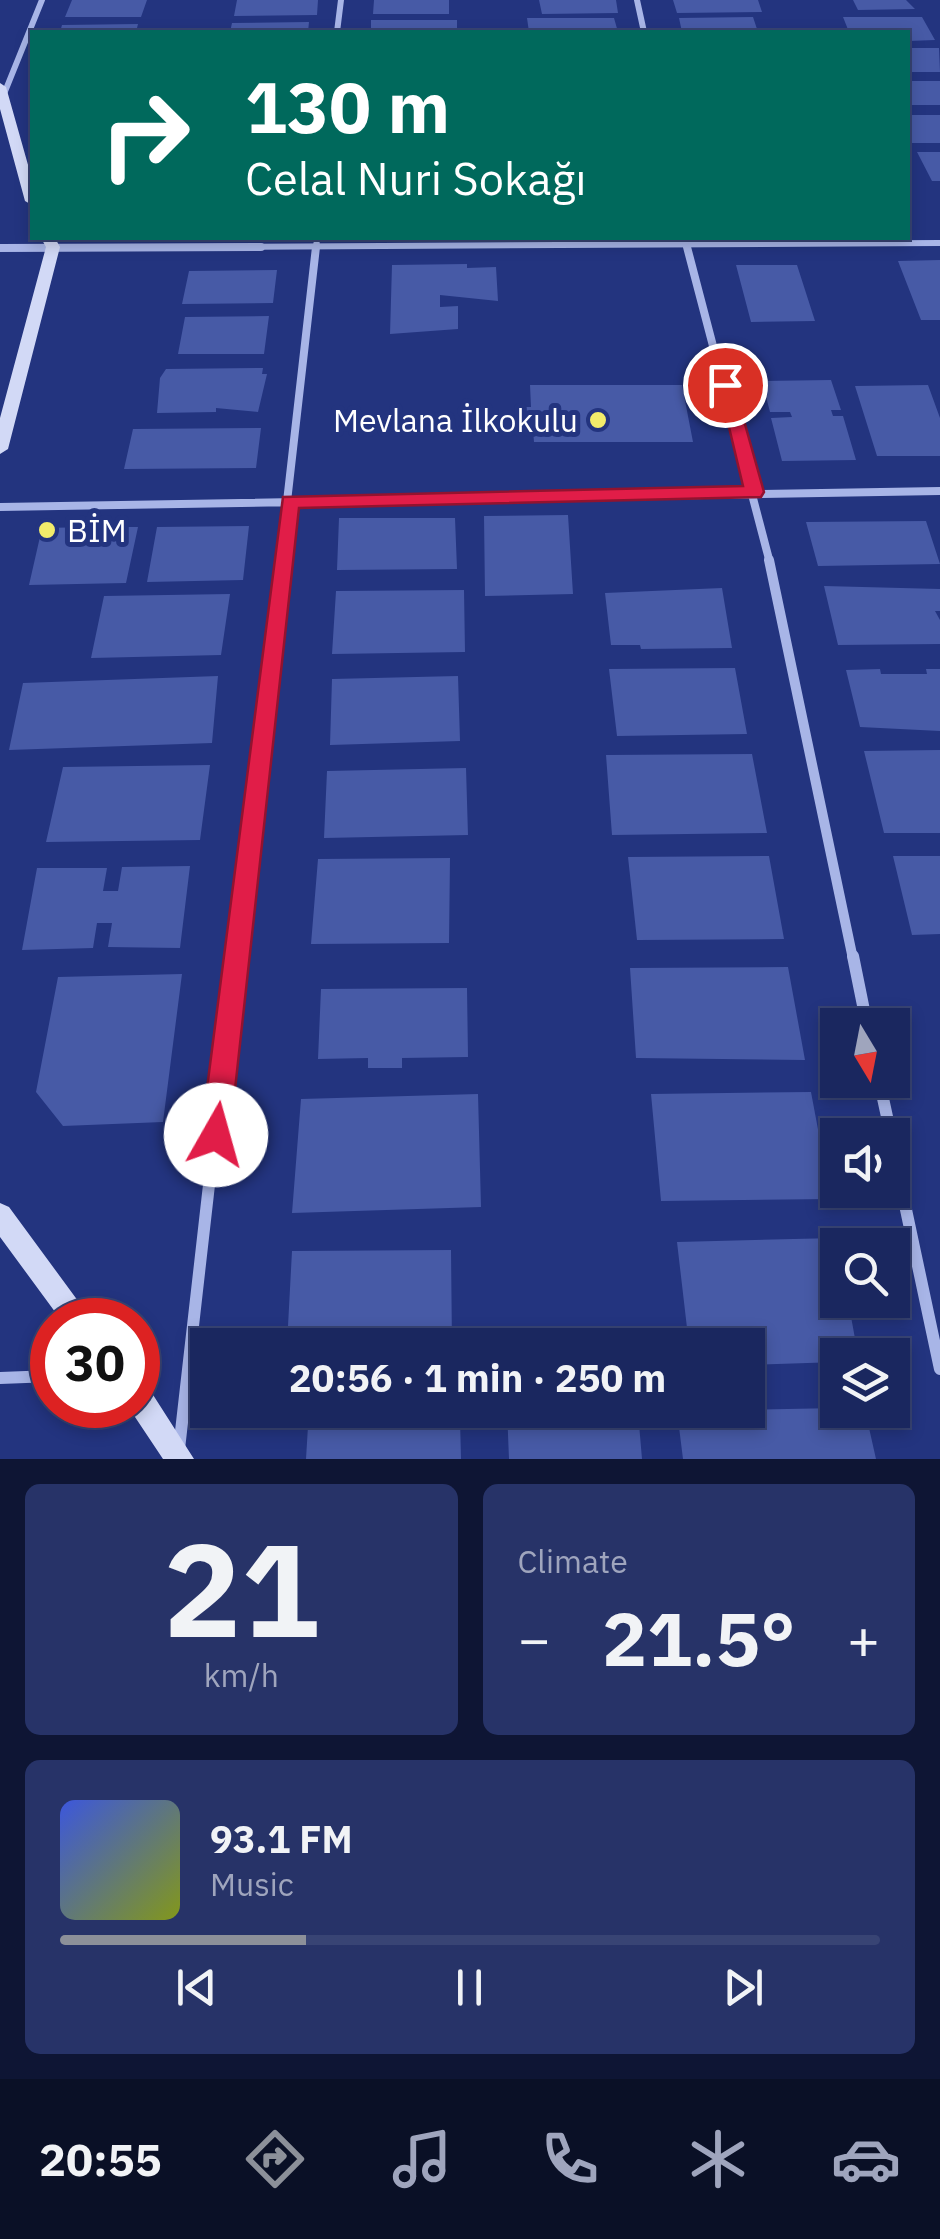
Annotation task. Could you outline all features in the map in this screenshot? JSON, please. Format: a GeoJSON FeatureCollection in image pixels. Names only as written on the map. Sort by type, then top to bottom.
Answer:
{"type":"FeatureCollection","features":[{"type":"Feature","properties":{"kind":"street"},"geometry":{"type":"LineString","coordinates":[[30,196],[4,117],[2,91],[42,0]]}},
{"type":"Feature","properties":{"kind":"street"},"geometry":{"type":"LineString","coordinates":[[338,30],[341,0]]}},
{"type":"Feature","properties":{"kind":"street"},"geometry":{"type":"LineString","coordinates":[[638,0],[644,30]]}},
{"type":"Feature","properties":{"kind":"street"},"geometry":{"type":"LineString","coordinates":[[685,240],[754,492],[863,1008]]}},
{"type":"Feature","properties":{"kind":"street"},"geometry":{"type":"LineString","coordinates":[[179,1456],[290,502],[316,241]]}},
{"type":"Feature","properties":{"kind":"street"},"geometry":{"type":"LineString","coordinates":[[0,449],[50,242]]}},
{"type":"Feature","properties":{"kind":"street"},"geometry":{"type":"LineString","coordinates":[[0,248],[50,242],[940,243]]}},
{"type":"Feature","properties":{"kind":"street"},"geometry":{"type":"LineString","coordinates":[[0,507],[940,491]]}},
{"type":"Feature","properties":{"kind":"street"},"geometry":{"type":"LineString","coordinates":[[906,1208],[940,1369]]}},
{"type":"Feature","properties":{"kind":"street"},"geometry":{"type":"LineString","coordinates":[[0,1216],[62,1298]]}},
{"type":"Feature","properties":{"kind":"street"},"geometry":{"type":"LineString","coordinates":[[0,1378],[30,1377]]}},
{"type":"Feature","properties":{"kind":"street"},"geometry":{"type":"LineString","coordinates":[[160,1428],[179,1456]]}},
{"type":"Feature","properties":{"kind":"building"},"geometry":{"type":"Polygon","coordinates":[[[72,0],[147,0],[141,17],[65,17],[72,0]]]}},
{"type":"Feature","properties":{"kind":"building"},"geometry":{"type":"Polygon","coordinates":[[[237,0],[318,0],[317,15],[234,16],[237,0]]]}},
{"type":"Feature","properties":{"kind":"building"},"geometry":{"type":"Polygon","coordinates":[[[374,0],[449,0],[449,14],[373,14],[374,0]]]}},
{"type":"Feature","properties":{"kind":"building"},"geometry":{"type":"Polygon","coordinates":[[[539,0],[616,0],[618,13],[542,14],[539,0]]]}},
{"type":"Feature","properties":{"kind":"building"},"geometry":{"type":"Polygon","coordinates":[[[673,0],[758,0],[762,12],[677,13],[673,0]]]}},
{"type":"Feature","properties":{"kind":"building"},"geometry":{"type":"Polygon","coordinates":[[[853,0],[906,0],[915,9],[858,10],[853,0]]]}},
{"type":"Feature","properties":{"kind":"building"},"geometry":{"type":"Polygon","coordinates":[[[753,17],[757,30],[682,30],[679,18],[753,17]]]}},
{"type":"Feature","properties":{"kind":"building"},"geometry":{"type":"Polygon","coordinates":[[[843,17],[922,17],[935,40],[910,41],[910,30],[848,30],[843,17]]]}},
{"type":"Feature","properties":{"kind":"building"},"geometry":{"type":"Polygon","coordinates":[[[527,18],[614,18],[617,30],[529,30],[527,18]]]}},
{"type":"Feature","properties":{"kind":"building"},"geometry":{"type":"Polygon","coordinates":[[[371,20],[457,20],[457,30],[371,30],[371,20]]]}},
{"type":"Feature","properties":{"kind":"building"},"geometry":{"type":"Polygon","coordinates":[[[309,22],[308,30],[230,30],[232,23],[309,22]]]}},
{"type":"Feature","properties":{"kind":"building"},"geometry":{"type":"Polygon","coordinates":[[[138,24],[136,30],[61,30],[62,25],[138,24]]]}},
{"type":"Feature","properties":{"kind":"building"},"geometry":{"type":"Polygon","coordinates":[[[910,48],[939,48],[940,72],[910,72],[910,48]]]}},
{"type":"Feature","properties":{"kind":"building"},"geometry":{"type":"Polygon","coordinates":[[[910,81],[940,81],[940,105],[910,105],[910,81]]]}},
{"type":"Feature","properties":{"kind":"building"},"geometry":{"type":"Polygon","coordinates":[[[910,115],[940,115],[940,143],[910,143],[910,115]]]}},
{"type":"Feature","properties":{"kind":"building"},"geometry":{"type":"Polygon","coordinates":[[[917,152],[940,152],[940,181],[932,181],[917,152]]]}},
{"type":"Feature","properties":{"kind":"building"},"geometry":{"type":"Polygon","coordinates":[[[940,260],[940,320],[921,320],[898,261],[940,260]]]}},
{"type":"Feature","properties":{"kind":"building"},"geometry":{"type":"Polygon","coordinates":[[[467,264],[467,268],[496,267],[498,301],[440,295],[440,307],[458,306],[458,329],[390,334],[392,265],[467,264]]]}},
{"type":"Feature","properties":{"kind":"building"},"geometry":{"type":"Polygon","coordinates":[[[736,265],[797,265],[815,321],[751,322],[736,265]]]}},
{"type":"Feature","properties":{"kind":"building"},"geometry":{"type":"Polygon","coordinates":[[[277,270],[273,303],[182,304],[189,271],[277,270]]]}},
{"type":"Feature","properties":{"kind":"building"},"geometry":{"type":"Polygon","coordinates":[[[269,316],[264,354],[178,354],[185,317],[269,316]]]}},
{"type":"Feature","properties":{"kind":"building"},"geometry":{"type":"Polygon","coordinates":[[[263,368],[262,374],[267,374],[258,412],[216,408],[216,412],[157,413],[160,378],[166,369],[263,368]]]}},
{"type":"Feature","properties":{"kind":"building"},"geometry":{"type":"Polygon","coordinates":[[[831,380],[841,410],[831,410],[833,416],[843,416],[856,460],[782,461],[771,418],[792,417],[790,412],[770,412],[762,381],[831,380]]]}},
{"type":"Feature","properties":{"kind":"building"},"geometry":{"type":"Polygon","coordinates":[[[530,385],[682,385],[693,442],[534,442],[532,419],[516,419],[515,407],[531,407],[530,385]]]}},
{"type":"Feature","properties":{"kind":"building"},"geometry":{"type":"Polygon","coordinates":[[[928,385],[940,418],[940,456],[877,456],[855,386],[928,385]]]}},
{"type":"Feature","properties":{"kind":"building"},"geometry":{"type":"Polygon","coordinates":[[[261,428],[256,468],[124,469],[133,429],[261,428]]]}},
{"type":"Feature","properties":{"kind":"building"},"geometry":{"type":"Polygon","coordinates":[[[568,515],[573,594],[485,596],[484,516],[568,515]]]}},
{"type":"Feature","properties":{"kind":"building"},"geometry":{"type":"Polygon","coordinates":[[[339,518],[455,518],[457,569],[337,570],[339,518]]]}},
{"type":"Feature","properties":{"kind":"building"},"geometry":{"type":"Polygon","coordinates":[[[926,521],[940,564],[818,566],[806,522],[926,521]]]}},
{"type":"Feature","properties":{"kind":"building"},"geometry":{"type":"Polygon","coordinates":[[[249,526],[243,580],[147,582],[157,527],[249,526]]]}},
{"type":"Feature","properties":{"kind":"building"},"geometry":{"type":"Polygon","coordinates":[[[138,527],[126,583],[29,585],[42,528],[138,527]]]}},
{"type":"Feature","properties":{"kind":"building"},"geometry":{"type":"Polygon","coordinates":[[[824,586],[940,589],[940,611],[935,611],[940,620],[940,644],[838,645],[824,586]]]}},
{"type":"Feature","properties":{"kind":"building"},"geometry":{"type":"Polygon","coordinates":[[[722,588],[732,648],[641,649],[640,645],[611,645],[605,593],[722,588]]]}},
{"type":"Feature","properties":{"kind":"building"},"geometry":{"type":"Polygon","coordinates":[[[464,590],[465,652],[332,654],[336,591],[464,590]]]}},
{"type":"Feature","properties":{"kind":"building"},"geometry":{"type":"Polygon","coordinates":[[[230,594],[221,655],[91,658],[104,596],[230,594]]]}},
{"type":"Feature","properties":{"kind":"building"},"geometry":{"type":"Polygon","coordinates":[[[735,668],[747,734],[617,736],[609,669],[735,668]]]}},
{"type":"Feature","properties":{"kind":"building"},"geometry":{"type":"Polygon","coordinates":[[[880,669],[881,674],[927,674],[926,669],[940,669],[940,731],[860,727],[846,670],[880,669]]]}},
{"type":"Feature","properties":{"kind":"building"},"geometry":{"type":"Polygon","coordinates":[[[218,676],[212,743],[9,750],[23,683],[218,676]]]}},
{"type":"Feature","properties":{"kind":"building"},"geometry":{"type":"Polygon","coordinates":[[[458,676],[460,741],[330,745],[332,679],[458,676]]]}},
{"type":"Feature","properties":{"kind":"building"},"geometry":{"type":"Polygon","coordinates":[[[940,750],[940,833],[884,833],[864,751],[940,750]]]}},
{"type":"Feature","properties":{"kind":"building"},"geometry":{"type":"Polygon","coordinates":[[[752,754],[767,833],[612,835],[606,755],[752,754]]]}},
{"type":"Feature","properties":{"kind":"building"},"geometry":{"type":"Polygon","coordinates":[[[210,765],[200,840],[46,842],[63,767],[210,765]]]}},
{"type":"Feature","properties":{"kind":"building"},"geometry":{"type":"Polygon","coordinates":[[[466,768],[468,835],[324,838],[327,771],[466,768]]]}},
{"type":"Feature","properties":{"kind":"building"},"geometry":{"type":"Polygon","coordinates":[[[769,856],[784,939],[637,940],[628,857],[769,856]]]}},
{"type":"Feature","properties":{"kind":"building"},"geometry":{"type":"Polygon","coordinates":[[[893,856],[940,856],[940,934],[912,935],[893,856]]]}},
{"type":"Feature","properties":{"kind":"building"},"geometry":{"type":"Polygon","coordinates":[[[450,858],[449,943],[311,944],[318,859],[450,858]]]}},
{"type":"Feature","properties":{"kind":"building"},"geometry":{"type":"Polygon","coordinates":[[[190,866],[180,948],[108,947],[112,923],[97,923],[93,948],[22,950],[37,868],[107,868],[103,891],[118,891],[122,867],[190,866]]]}},
{"type":"Feature","properties":{"kind":"building"},"geometry":{"type":"Polygon","coordinates":[[[788,967],[805,1060],[636,1058],[630,968],[788,967]]]}},
{"type":"Feature","properties":{"kind":"building"},"geometry":{"type":"Polygon","coordinates":[[[182,974],[163,1122],[63,1126],[36,1092],[58,977],[182,974]]]}},
{"type":"Feature","properties":{"kind":"building"},"geometry":{"type":"Polygon","coordinates":[[[467,988],[468,1057],[402,1058],[402,1068],[368,1068],[368,1058],[318,1059],[321,989],[467,988]]]}},
{"type":"Feature","properties":{"kind":"building"},"geometry":{"type":"Polygon","coordinates":[[[811,1092],[820,1140],[820,1199],[661,1201],[651,1094],[811,1092]]]}},
{"type":"Feature","properties":{"kind":"building"},"geometry":{"type":"Polygon","coordinates":[[[478,1094],[481,1207],[292,1213],[301,1099],[478,1094]]]}},
{"type":"Feature","properties":{"kind":"building"},"geometry":{"type":"Polygon","coordinates":[[[820,1238],[820,1318],[851,1318],[855,1338],[820,1338],[820,1363],[765,1364],[765,1328],[687,1328],[677,1242],[820,1238]]]}},
{"type":"Feature","properties":{"kind":"building"},"geometry":{"type":"Polygon","coordinates":[[[451,1250],[452,1328],[288,1328],[292,1251],[451,1250]]]}},
{"type":"Feature","properties":{"kind":"building"},"geometry":{"type":"Polygon","coordinates":[[[820,1408],[820,1428],[869,1428],[876,1459],[683,1459],[679,1428],[765,1428],[765,1409],[820,1408]]]}},
{"type":"Feature","properties":{"kind":"building"},"geometry":{"type":"Polygon","coordinates":[[[308,1428],[460,1428],[461,1459],[306,1459],[308,1428]]]}},
{"type":"Feature","properties":{"kind":"building"},"geometry":{"type":"Polygon","coordinates":[[[508,1428],[639,1428],[642,1459],[509,1459],[508,1428]]]}},
{"type":"Feature","properties":{"kind":"place","name":"Mevlana İlkokulu"},"geometry":{"type":"Point","coordinates":[598,420]}},
{"type":"Feature","properties":{"kind":"place","name":"BİM"},"geometry":{"type":"Point","coordinates":[47,530]}},
{"type":"Feature","properties":{"kind":"route"},"geometry":{"type":"LineString","coordinates":[[216,1135],[290,502],[754,492],[725,385]]}}]}
